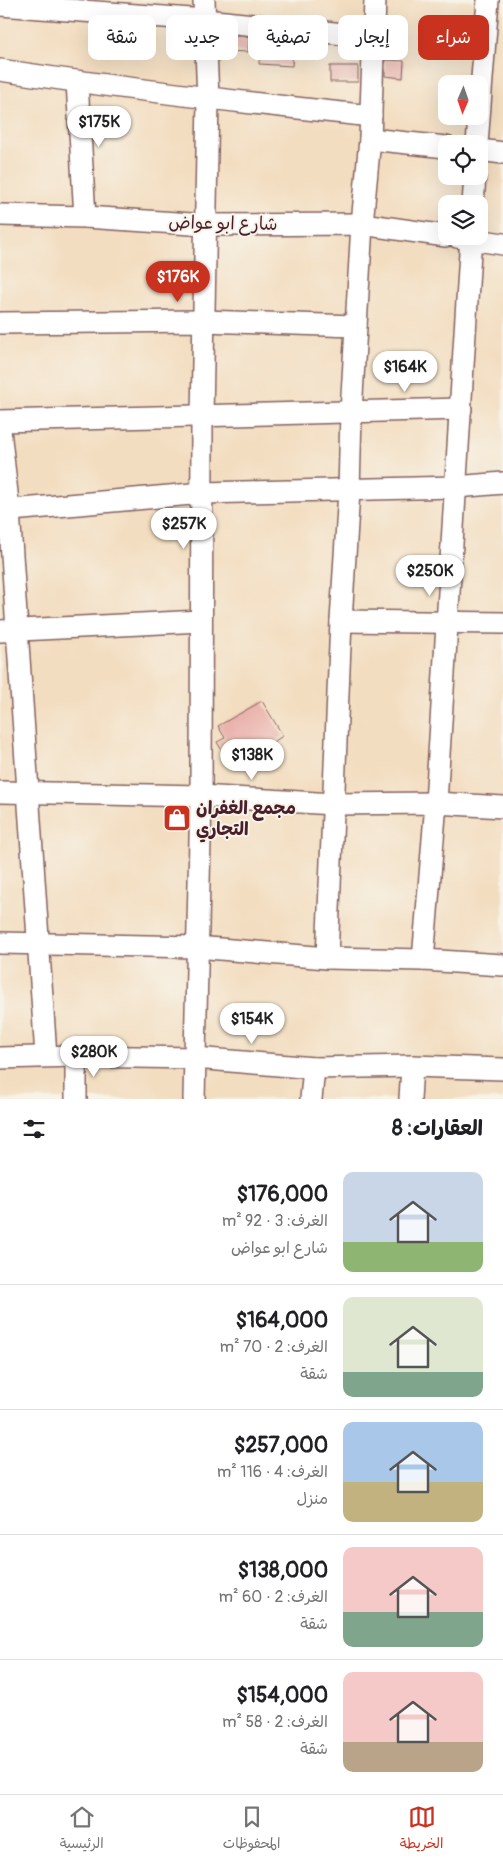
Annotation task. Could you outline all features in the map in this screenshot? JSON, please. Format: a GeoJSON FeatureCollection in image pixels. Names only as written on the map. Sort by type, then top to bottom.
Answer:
{"type":"FeatureCollection","features":[{"type":"Feature","properties":{"kind":"street"},"geometry":{"type":"LineString","coordinates":[[375,0],[375,15]]}},
{"type":"Feature","properties":{"kind":"street"},"geometry":{"type":"LineString","coordinates":[[478,135],[488,0]]}},
{"type":"Feature","properties":{"kind":"street"},"geometry":{"type":"LineString","coordinates":[[0,5],[204,10],[338,30]]}},
{"type":"Feature","properties":{"kind":"street"},"geometry":{"type":"LineString","coordinates":[[194,1099],[201,796],[202,416],[207,225],[208,99],[204,10]]}},
{"type":"Feature","properties":{"kind":"street"},"geometry":{"type":"LineString","coordinates":[[327,958],[342,621],[350,491],[351,413],[362,224],[370,139],[373,60]]}},
{"type":"Feature","properties":{"kind":"street"},"geometry":{"type":"LineString","coordinates":[[0,70],[208,99],[371,116]]}},
{"type":"Feature","properties":{"kind":"street"},"geometry":{"type":"LineString","coordinates":[[77,82],[85,217]]}},
{"type":"Feature","properties":{"kind":"street"},"geometry":{"type":"LineString","coordinates":[[370,139],[438,146]]}},
{"type":"Feature","properties":{"kind":"street"},"geometry":{"type":"LineString","coordinates":[[488,151],[503,153]]}},
{"type":"Feature","properties":{"kind":"street","name":"شارع ابو عواض"},"geometry":{"type":"LineString","coordinates":[[0,215],[85,217],[207,225],[362,224],[438,235]]}},
{"type":"Feature","properties":{"kind":"street","name":"شارع ابو عواض"},"geometry":{"type":"LineString","coordinates":[[488,241],[503,244]]}},
{"type":"Feature","properties":{"kind":"street"},"geometry":{"type":"LineString","coordinates":[[423,960],[436,803],[471,245]]}},
{"type":"Feature","properties":{"kind":"street"},"geometry":{"type":"LineString","coordinates":[[0,323],[204,321],[356,326]]}},
{"type":"Feature","properties":{"kind":"street"},"geometry":{"type":"LineString","coordinates":[[0,421],[461,409]]}},
{"type":"Feature","properties":{"kind":"street"},"geometry":{"type":"LineString","coordinates":[[0,430],[9,630],[30,792],[46,1056]]}},
{"type":"Feature","properties":{"kind":"street"},"geometry":{"type":"LineString","coordinates":[[5,511],[203,493],[456,488],[503,483]]}},
{"type":"Feature","properties":{"kind":"street"},"geometry":{"type":"LineString","coordinates":[[9,630],[201,621]]}},
{"type":"Feature","properties":{"kind":"street"},"geometry":{"type":"LineString","coordinates":[[342,621],[503,623]]}},
{"type":"Feature","properties":{"kind":"street"},"geometry":{"type":"LineString","coordinates":[[0,792],[201,796],[333,804],[436,803],[503,807]]}},
{"type":"Feature","properties":{"kind":"street"},"geometry":{"type":"LineString","coordinates":[[0,944],[196,948],[327,958],[423,960],[503,965]]}},
{"type":"Feature","properties":{"kind":"street"},"geometry":{"type":"LineString","coordinates":[[0,1058],[46,1056],[195,1058],[314,1068],[412,1066],[503,1069]]}},
{"type":"Feature","properties":{"kind":"street"},"geometry":{"type":"LineString","coordinates":[[76,1056],[76,1099]]}},
{"type":"Feature","properties":{"kind":"street"},"geometry":{"type":"LineString","coordinates":[[410,1099],[412,1066]]}},
{"type":"Feature","properties":{"kind":"street"},"geometry":{"type":"LineString","coordinates":[[312,1099],[314,1068]]}},
{"type":"Feature","properties":{"kind":"building"},"geometry":{"type":"Polygon","coordinates":[[[238,36],[248,37],[248,52],[238,52],[238,36]]]}},
{"type":"Feature","properties":{"kind":"building"},"geometry":{"type":"Polygon","coordinates":[[[259,60],[292,60],[292,66],[259,64],[259,60]]]}},
{"type":"Feature","properties":{"kind":"building"},"geometry":{"type":"Polygon","coordinates":[[[385,60],[404,61],[403,78],[385,76],[385,60]]]}},
{"type":"Feature","properties":{"kind":"building"},"geometry":{"type":"Polygon","coordinates":[[[330,66],[358,66],[358,82],[330,82],[330,66]]]}},
{"type":"Feature","properties":{"kind":"building"},"geometry":{"type":"Polygon","coordinates":[[[262,701],[283,736],[239,762],[232,750],[224,754],[217,742],[225,738],[218,726],[262,701]]]}},
{"type":"Feature","properties":{"kind":"place","name":"مجمع الغفران التجاري"},"geometry":{"type":"Point","coordinates":[177,818]}}]}
